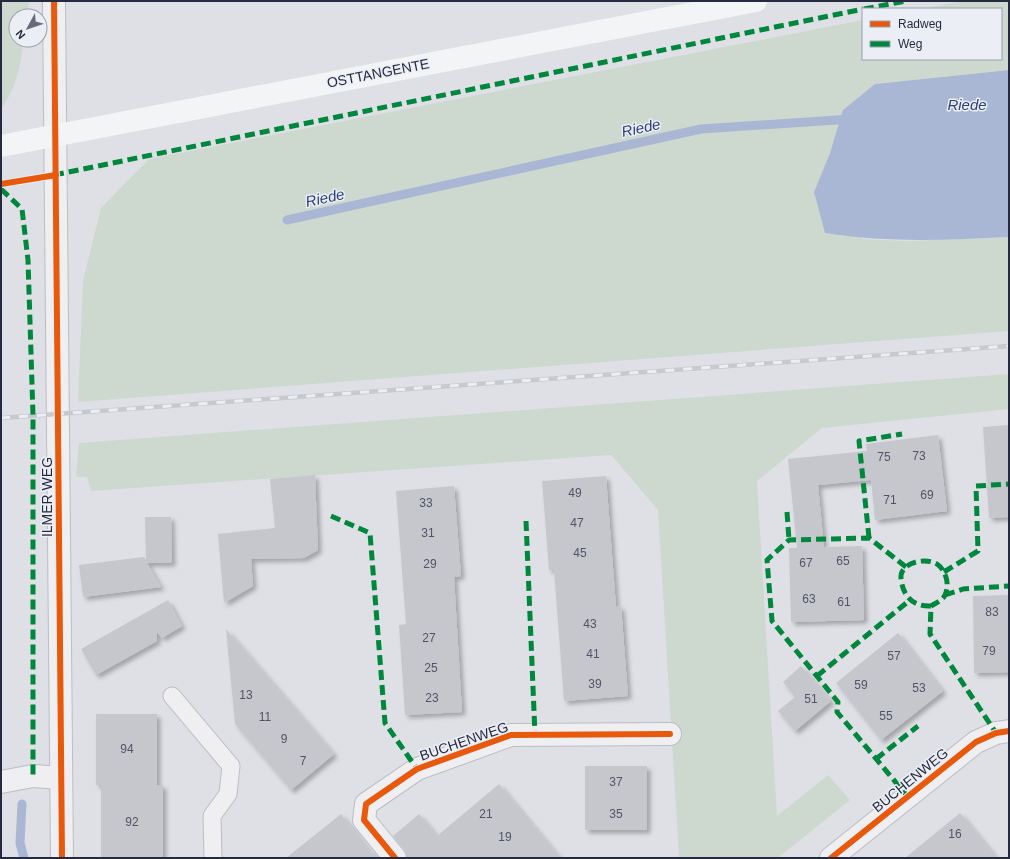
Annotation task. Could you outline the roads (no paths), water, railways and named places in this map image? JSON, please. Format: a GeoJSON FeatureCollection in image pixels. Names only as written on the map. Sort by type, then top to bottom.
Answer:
{"type":"FeatureCollection","features":[{"type":"Feature","properties":{"kind":"main road","name":"OSTTANGENTE"},"geometry":{"type":"LineString","coordinates":[[1,146],[756,1]]}},
{"type":"Feature","properties":{"kind":"street","name":"ILMER WEG"},"geometry":{"type":"LineString","coordinates":[[54,1],[62,858]]}},
{"type":"Feature","properties":{"kind":"street","name":"BUCHENWEG"},"geometry":{"type":"LineString","coordinates":[[831,858],[976,742],[996,733],[1009,731]]}},
{"type":"Feature","properties":{"kind":"street","name":"BUCHENWEG"},"geometry":{"type":"LineString","coordinates":[[395,858],[364,820],[366,804],[416,769],[511,735],[670,734]]}},
{"type":"Feature","properties":{"kind":"street"},"geometry":{"type":"LineString","coordinates":[[1,782],[33,776],[61,778]]}},
{"type":"Feature","properties":{"kind":"lane"},"geometry":{"type":"LineString","coordinates":[[172,696],[231,766],[228,794],[212,816],[213,858]]}},
{"type":"Feature","properties":{"kind":"water"},"geometry":{"type":"Polygon","coordinates":[[[1009,70],[1009,237],[917,240],[872,238],[825,233],[814,192],[830,153],[843,110],[875,84],[1009,70]]]}},
{"type":"Feature","properties":{"kind":"waterway","name":"Riede"},"geometry":{"type":"LineString","coordinates":[[287,220],[701,129],[852,119]]}},
{"type":"Feature","properties":{"kind":"waterway"},"geometry":{"type":"LineString","coordinates":[[22,804],[20,843],[24,858]]}},
{"type":"Feature","properties":{"kind":"railway"},"geometry":{"type":"LineString","coordinates":[[1,418],[1009,346]]}}]}
